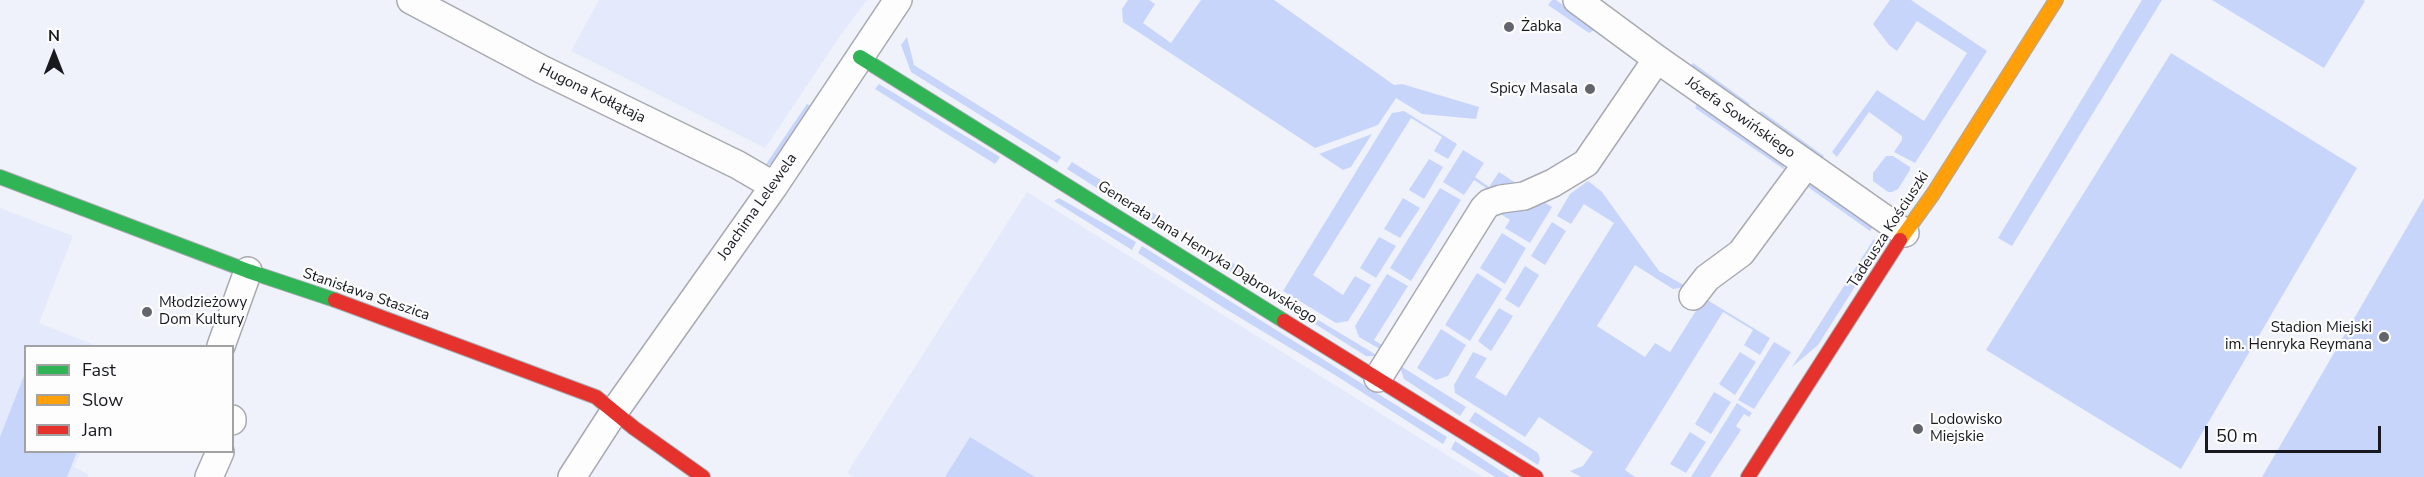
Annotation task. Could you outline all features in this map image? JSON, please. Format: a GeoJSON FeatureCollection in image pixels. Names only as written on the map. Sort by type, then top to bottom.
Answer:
{"type":"FeatureCollection","features":[{"type":"Feature","properties":{"kind":"street","name":"Hugona Kołłątaja"},"geometry":{"type":"LineString","coordinates":[[411,0],[541,69],[738,165],[774,186]]}},
{"type":"Feature","properties":{"kind":"street","name":"Joachima Lelewela"},"geometry":{"type":"LineString","coordinates":[[572,477],[614,412],[774,186],[898,0]]}},
{"type":"Feature","properties":{"kind":"street","name":"Józefa Sowińskiego"},"geometry":{"type":"LineString","coordinates":[[1576,0],[1656,59],[1905,233]]}},
{"type":"Feature","properties":{"kind":"street","name":"Tadeusza Kościuszki"},"geometry":{"type":"LineString","coordinates":[[1748,477],[1905,233],[1933,194],[2056,0]]}},
{"type":"Feature","properties":{"kind":"street","name":"Generała Jana Henryka Dąbrowskiego"},"geometry":{"type":"LineString","coordinates":[[860,57],[1536,477]]}},
{"type":"Feature","properties":{"kind":"street"},"geometry":{"type":"LineString","coordinates":[[1378,378],[1484,208],[1489,203],[1501,199],[1524,196],[1553,183],[1586,163],[1656,59]]}},
{"type":"Feature","properties":{"kind":"street"},"geometry":{"type":"LineString","coordinates":[[1693,296],[1707,278],[1741,253],[1806,165]]}},
{"type":"Feature","properties":{"kind":"street","name":"Stanisława Staszica"},"geometry":{"type":"LineString","coordinates":[[0,177],[248,272],[362,309],[596,397],[634,428],[703,477]]}},
{"type":"Feature","properties":{"kind":"street"},"geometry":{"type":"LineString","coordinates":[[222,345],[248,272]]}},
{"type":"Feature","properties":{"kind":"street"},"geometry":{"type":"LineString","coordinates":[[209,477],[220,453]]}},
{"type":"Feature","properties":{"kind":"shaded area"},"geometry":{"type":"Polygon","coordinates":[[[599,0],[867,0],[765,148],[571,51],[599,0]]]}},
{"type":"Feature","properties":{"kind":"shaded area"},"geometry":{"type":"Polygon","coordinates":[[[1128,0],[1149,0],[1155,4],[1143,23],[1171,43],[1201,0],[1274,0],[1394,85],[1402,84],[1479,107],[1476,119],[1422,114],[1396,98],[1378,125],[1315,148],[1123,22],[1122,9],[1128,0]]]}},
{"type":"Feature","properties":{"kind":"shaded area"},"geometry":{"type":"Polygon","coordinates":[[[1552,0],[1556,0],[1596,29],[1589,33],[1548,5],[1552,0]]]}},
{"type":"Feature","properties":{"kind":"shaded area"},"geometry":{"type":"Polygon","coordinates":[[[1890,0],[1911,0],[1987,51],[1915,163],[1894,152],[1902,136],[1869,112],[1837,157],[1832,152],[1877,90],[1924,121],[1967,53],[1917,21],[1897,51],[1889,45],[1873,24],[1890,0]]]}},
{"type":"Feature","properties":{"kind":"shaded area"},"geometry":{"type":"Polygon","coordinates":[[[2142,0],[2162,0],[2012,246],[1998,238],[2142,0]]]}},
{"type":"Feature","properties":{"kind":"shaded area"},"geometry":{"type":"Polygon","coordinates":[[[2212,0],[2363,0],[2365,1],[2324,68],[2212,0]]]}},
{"type":"Feature","properties":{"kind":"shaded area"},"geometry":{"type":"Polygon","coordinates":[[[907,37],[914,65],[1061,157],[1057,163],[911,72],[901,45],[907,37]]]}},
{"type":"Feature","properties":{"kind":"shaded area"},"geometry":{"type":"Polygon","coordinates":[[[2171,53],[2357,168],[2181,469],[1986,350],[2171,53]]]}},
{"type":"Feature","properties":{"kind":"shaded area"},"geometry":{"type":"Polygon","coordinates":[[[1693,63],[1750,104],[1746,109],[1689,68],[1693,63]]]}},
{"type":"Feature","properties":{"kind":"shaded area"},"geometry":{"type":"Polygon","coordinates":[[[879,84],[1000,157],[995,164],[875,89],[879,84]]]}},
{"type":"Feature","properties":{"kind":"shaded area"},"geometry":{"type":"Polygon","coordinates":[[[1699,101],[1782,162],[1785,170],[1695,108],[1699,101]]]}},
{"type":"Feature","properties":{"kind":"shaded area"},"geometry":{"type":"Polygon","coordinates":[[[807,104],[813,107],[773,163],[764,167],[807,104]]]}},
{"type":"Feature","properties":{"kind":"shaded area"},"geometry":{"type":"Polygon","coordinates":[[[1404,111],[1457,144],[1448,159],[1434,151],[1442,137],[1411,118],[1313,275],[1343,295],[1355,276],[1371,285],[1348,321],[1336,323],[1283,291],[1392,113],[1404,111]]]}},
{"type":"Feature","properties":{"kind":"shaded area"},"geometry":{"type":"Polygon","coordinates":[[[1761,111],[1824,156],[1821,161],[1756,116],[1761,111]]]}},
{"type":"Feature","properties":{"kind":"shaded area"},"geometry":{"type":"Polygon","coordinates":[[[1372,134],[1351,167],[1343,170],[1319,154],[1372,134]]]}},
{"type":"Feature","properties":{"kind":"shaded area"},"geometry":{"type":"Polygon","coordinates":[[[1463,150],[1484,163],[1475,177],[1489,187],[1499,172],[1522,187],[1498,184],[1489,190],[1474,180],[1464,195],[1443,182],[1463,150]]]}},
{"type":"Feature","properties":{"kind":"shaded area"},"geometry":{"type":"Polygon","coordinates":[[[1886,156],[1893,156],[1910,167],[1898,189],[1892,192],[1888,192],[1873,181],[1873,173],[1886,156]]]}},
{"type":"Feature","properties":{"kind":"shaded area"},"geometry":{"type":"Polygon","coordinates":[[[1429,159],[1443,167],[1424,199],[1409,190],[1429,159]]]}},
{"type":"Feature","properties":{"kind":"shaded area"},"geometry":{"type":"Polygon","coordinates":[[[1072,162],[1182,231],[1177,239],[1067,169],[1072,162]]]}},
{"type":"Feature","properties":{"kind":"shaded area"},"geometry":{"type":"Polygon","coordinates":[[[1588,181],[1602,192],[1659,271],[1687,287],[1673,289],[1635,265],[1597,326],[1645,357],[1655,343],[1670,352],[1704,298],[1770,338],[1760,355],[1744,345],[1753,330],[1723,312],[1625,470],[1635,477],[1581,477],[1570,471],[1583,466],[1593,452],[1539,417],[1525,437],[1455,393],[1454,385],[1473,352],[1487,358],[1475,377],[1506,396],[1614,223],[1584,204],[1571,224],[1557,216],[1570,194],[1588,181]]]}},
{"type":"Feature","properties":{"kind":"shaded area"},"geometry":{"type":"Polygon","coordinates":[[[1815,184],[1874,225],[1870,231],[1805,185],[1815,184]]]}},
{"type":"Feature","properties":{"kind":"shaded area"},"geometry":{"type":"Polygon","coordinates":[[[1440,188],[1461,200],[1411,281],[1390,268],[1440,188]]]}},
{"type":"Feature","properties":{"kind":"shaded area"},"geometry":{"type":"Polygon","coordinates":[[[1027,192],[1483,477],[853,477],[847,473],[1027,192]]]}},
{"type":"Feature","properties":{"kind":"shaded area"},"geometry":{"type":"Polygon","coordinates":[[[1059,198],[1136,242],[1132,250],[1054,201],[1059,198]]]}},
{"type":"Feature","properties":{"kind":"shaded area"},"geometry":{"type":"Polygon","coordinates":[[[1403,198],[1420,208],[1400,238],[1384,229],[1403,198]]]}},
{"type":"Feature","properties":{"kind":"shaded area","name":"Stadion Miejski im. Henryka Reymana"},"geometry":{"type":"Polygon","coordinates":[[[2424,198],[2424,477],[2262,477],[2424,198]]]}},
{"type":"Feature","properties":{"kind":"shaded area"},"geometry":{"type":"Polygon","coordinates":[[[1542,201],[1552,207],[1530,243],[1505,228],[1510,220],[1496,211],[1542,201]]]}},
{"type":"Feature","properties":{"kind":"shaded area"},"geometry":{"type":"Polygon","coordinates":[[[0,208],[73,236],[39,323],[94,345],[24,345],[24,453],[81,453],[74,467],[88,474],[88,477],[0,477],[0,208]]]}},
{"type":"Feature","properties":{"kind":"shaded area"},"geometry":{"type":"Polygon","coordinates":[[[1552,222],[1566,231],[1545,265],[1531,256],[1552,222]]]}},
{"type":"Feature","properties":{"kind":"shaded area"},"geometry":{"type":"Polygon","coordinates":[[[1502,233],[1526,248],[1505,284],[1480,268],[1502,233]]]}},
{"type":"Feature","properties":{"kind":"shaded area"},"geometry":{"type":"Polygon","coordinates":[[[1379,237],[1396,246],[1376,278],[1360,268],[1379,237]]]}},
{"type":"Feature","properties":{"kind":"shaded area"},"geometry":{"type":"Polygon","coordinates":[[[1193,238],[1244,270],[1239,277],[1189,246],[1193,238]]]}},
{"type":"Feature","properties":{"kind":"shaded area"},"geometry":{"type":"Polygon","coordinates":[[[1874,239],[1882,244],[1818,345],[1792,367],[1874,239]]]}},
{"type":"Feature","properties":{"kind":"shaded area"},"geometry":{"type":"Polygon","coordinates":[[[1142,246],[1447,437],[1443,444],[1138,253],[1142,246]]]}},
{"type":"Feature","properties":{"kind":"shaded area"},"geometry":{"type":"Polygon","coordinates":[[[1525,266],[1539,275],[1519,308],[1505,299],[1525,266]]]}},
{"type":"Feature","properties":{"kind":"shaded area"},"geometry":{"type":"Polygon","coordinates":[[[1477,273],[1502,289],[1470,341],[1445,325],[1477,273]]]}},
{"type":"Feature","properties":{"kind":"shaded area"},"geometry":{"type":"Polygon","coordinates":[[[1387,274],[1408,286],[1374,340],[1388,349],[1385,352],[1359,337],[1355,326],[1387,274]]]}},
{"type":"Feature","properties":{"kind":"shaded area"},"geometry":{"type":"Polygon","coordinates":[[[1251,278],[1378,356],[1366,356],[1248,282],[1251,278]]]}},
{"type":"Feature","properties":{"kind":"shaded area"},"geometry":{"type":"Polygon","coordinates":[[[1499,308],[1513,316],[1491,351],[1478,341],[1499,308]]]}},
{"type":"Feature","properties":{"kind":"shaded area"},"geometry":{"type":"Polygon","coordinates":[[[1441,329],[1466,345],[1448,376],[1436,380],[1417,368],[1441,329]]]}},
{"type":"Feature","properties":{"kind":"shaded area"},"geometry":{"type":"Polygon","coordinates":[[[1774,342],[1791,352],[1754,409],[1738,400],[1774,342]]]}},
{"type":"Feature","properties":{"kind":"shaded area"},"geometry":{"type":"Polygon","coordinates":[[[1740,352],[1756,362],[1735,395],[1719,384],[1740,352]]]}},
{"type":"Feature","properties":{"kind":"shaded area"},"geometry":{"type":"Polygon","coordinates":[[[1399,365],[1466,407],[1460,416],[1404,379],[1399,365]]]}},
{"type":"Feature","properties":{"kind":"shaded area"},"geometry":{"type":"Polygon","coordinates":[[[24,376],[24,453],[77,453],[67,477],[0,477],[0,437],[24,376]]]}},
{"type":"Feature","properties":{"kind":"shaded area"},"geometry":{"type":"Polygon","coordinates":[[[1714,392],[1731,402],[1711,434],[1695,424],[1714,392]]]}},
{"type":"Feature","properties":{"kind":"shaded area"},"geometry":{"type":"Polygon","coordinates":[[[1737,403],[1752,413],[1749,417],[1744,414],[1736,426],[1741,430],[1710,477],[1691,477],[1737,403]]]}},
{"type":"Feature","properties":{"kind":"shaded area"},"geometry":{"type":"Polygon","coordinates":[[[1475,412],[1538,453],[1540,459],[1538,465],[1469,421],[1475,412]]]}},
{"type":"Feature","properties":{"kind":"shaded area"},"geometry":{"type":"Polygon","coordinates":[[[1690,432],[1706,442],[1686,473],[1670,464],[1690,432]]]}},
{"type":"Feature","properties":{"kind":"shaded area"},"geometry":{"type":"Polygon","coordinates":[[[970,437],[1035,477],[945,477],[970,437]]]}},
{"type":"Feature","properties":{"kind":"shaded area"},"geometry":{"type":"Polygon","coordinates":[[[1455,441],[1510,477],[1495,477],[1451,449],[1455,441]]]}},
{"type":"Feature","properties":{"kind":"traffic: fast"},"geometry":{"type":"LineString","coordinates":[[860,57],[1284,321]]}},
{"type":"Feature","properties":{"kind":"traffic: fast"},"geometry":{"type":"LineString","coordinates":[[0,177],[248,271],[335,300]]}},
{"type":"Feature","properties":{"kind":"traffic: slow"},"geometry":{"type":"LineString","coordinates":[[1900,240],[1933,194],[2056,0]]}},
{"type":"Feature","properties":{"kind":"traffic: jam"},"geometry":{"type":"LineString","coordinates":[[1748,477],[1900,240]]}},
{"type":"Feature","properties":{"kind":"traffic: jam"},"geometry":{"type":"LineString","coordinates":[[335,300],[596,397],[634,428],[703,477]]}},
{"type":"Feature","properties":{"kind":"traffic: jam"},"geometry":{"type":"LineString","coordinates":[[1284,321],[1536,477]]}},
{"type":"Feature","properties":{"kind":"place","name":"Żabka"},"geometry":{"type":"Point","coordinates":[1509,27]}},
{"type":"Feature","properties":{"kind":"place","name":"Spicy Masala"},"geometry":{"type":"Point","coordinates":[1590,89]}},
{"type":"Feature","properties":{"kind":"place","name":"Młodzieżowy Dom Kultury"},"geometry":{"type":"Point","coordinates":[147,312]}},
{"type":"Feature","properties":{"kind":"place","name":"Stadion Miejski im. Henryka Reymana"},"geometry":{"type":"Point","coordinates":[2384,337]}},
{"type":"Feature","properties":{"kind":"place","name":"Lodowisko Miejskie"},"geometry":{"type":"Point","coordinates":[1918,429]}}]}
